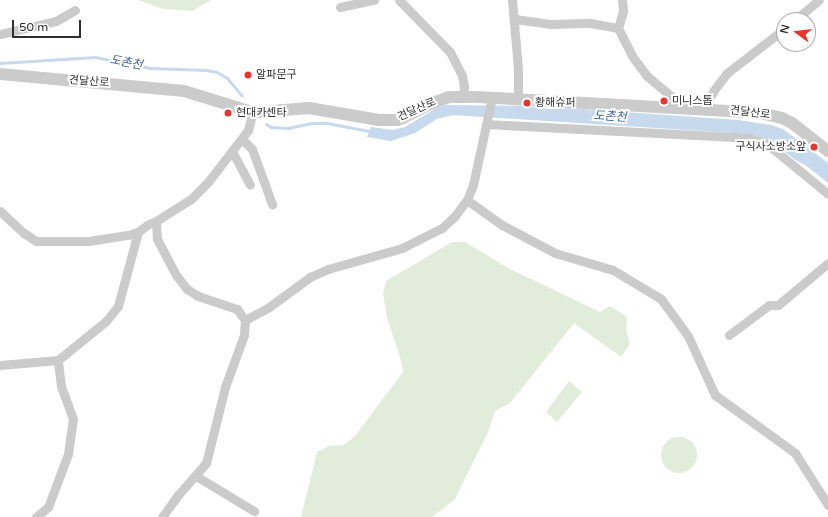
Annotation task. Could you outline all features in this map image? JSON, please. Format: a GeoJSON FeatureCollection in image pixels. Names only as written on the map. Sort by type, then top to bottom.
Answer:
{"type":"FeatureCollection","features":[{"type":"Feature","properties":{"kind":"street"},"geometry":{"type":"LineString","coordinates":[[340,8],[374,0]]}},
{"type":"Feature","properties":{"kind":"street"},"geometry":{"type":"LineString","coordinates":[[399,0],[450,52],[462,76],[464,86],[463,97]]}},
{"type":"Feature","properties":{"kind":"street"},"geometry":{"type":"LineString","coordinates":[[512,0],[518,99]]}},
{"type":"Feature","properties":{"kind":"street"},"geometry":{"type":"LineString","coordinates":[[622,0],[623,11],[618,28],[632,56],[647,76],[674,99],[678,107]]}},
{"type":"Feature","properties":{"kind":"street"},"geometry":{"type":"LineString","coordinates":[[805,12],[820,0]]}},
{"type":"Feature","properties":{"kind":"street"},"geometry":{"type":"LineString","coordinates":[[0,34],[56,21],[75,10]]}},
{"type":"Feature","properties":{"kind":"street"},"geometry":{"type":"LineString","coordinates":[[514,19],[552,24],[590,23],[618,28]]}},
{"type":"Feature","properties":{"kind":"street"},"geometry":{"type":"LineString","coordinates":[[704,109],[714,90],[727,73],[776,35]]}},
{"type":"Feature","properties":{"kind":"street","name":"견달산로"},"geometry":{"type":"LineString","coordinates":[[0,74],[184,91],[253,111],[314,109],[380,120],[397,120],[432,103],[449,97],[678,107],[760,113],[782,118],[792,123],[828,151]]}},
{"type":"Feature","properties":{"kind":"street"},"geometry":{"type":"LineString","coordinates":[[245,320],[269,307],[310,277],[328,268],[402,248],[442,228],[454,217],[467,200],[473,185],[491,99]]}},
{"type":"Feature","properties":{"kind":"street"},"geometry":{"type":"LineString","coordinates":[[0,211],[24,233],[36,241],[89,241],[138,232],[191,199],[208,182],[248,130],[253,111]]}},
{"type":"Feature","properties":{"kind":"street"},"geometry":{"type":"LineString","coordinates":[[486,121],[749,138],[766,143],[828,194]]}},
{"type":"Feature","properties":{"kind":"street"},"geometry":{"type":"LineString","coordinates":[[242,139],[252,149],[272,204]]}},
{"type":"Feature","properties":{"kind":"street"},"geometry":{"type":"LineString","coordinates":[[232,151],[250,185]]}},
{"type":"Feature","properties":{"kind":"street"},"geometry":{"type":"LineString","coordinates":[[467,200],[502,225],[555,253],[613,270],[661,298],[688,336],[715,395],[795,453],[828,505]]}},
{"type":"Feature","properties":{"kind":"street"},"geometry":{"type":"LineString","coordinates":[[156,221],[157,239],[176,276],[186,289],[198,296],[238,309],[245,320],[244,335],[225,387],[206,463],[178,495],[162,517]]}},
{"type":"Feature","properties":{"kind":"street"},"geometry":{"type":"LineString","coordinates":[[0,365],[58,360],[106,321],[118,306],[138,232]]}},
{"type":"Feature","properties":{"kind":"street"},"geometry":{"type":"LineString","coordinates":[[729,335],[769,305],[778,305],[828,263]]}},
{"type":"Feature","properties":{"kind":"street"},"geometry":{"type":"LineString","coordinates":[[36,517],[48,507],[68,454],[73,419],[61,386],[58,360]]}},
{"type":"Feature","properties":{"kind":"street"},"geometry":{"type":"LineString","coordinates":[[196,476],[254,511]]}},
{"type":"Feature","properties":{"kind":"green space"},"geometry":{"type":"Polygon","coordinates":[[[138,0],[211,0],[192,11],[163,9],[138,0]]]}},
{"type":"Feature","properties":{"kind":"green space"},"geometry":{"type":"Polygon","coordinates":[[[452,242],[465,242],[510,269],[600,312],[610,306],[627,317],[626,330],[630,344],[621,357],[574,323],[510,403],[495,411],[489,430],[455,499],[432,517],[301,517],[317,452],[329,446],[344,445],[355,436],[403,372],[400,357],[387,318],[383,293],[386,281],[452,242]]]}},
{"type":"Feature","properties":{"kind":"green space"},"geometry":{"type":"Polygon","coordinates":[[[569,381],[582,392],[557,422],[546,412],[569,381]]]}},
{"type":"Feature","properties":{"kind":"green space"},"geometry":{"type":"Polygon","coordinates":[[[683,437],[692,442],[696,448],[696,462],[692,468],[683,473],[675,473],[666,468],[662,462],[661,451],[666,442],[672,438],[683,437]]]}},
{"type":"Feature","properties":{"kind":"water"},"geometry":{"type":"Polygon","coordinates":[[[446,105],[526,106],[546,109],[569,108],[738,120],[771,125],[783,129],[828,163],[828,183],[808,167],[794,159],[771,140],[749,134],[453,115],[437,119],[415,133],[391,141],[367,137],[371,127],[393,130],[405,127],[436,108],[446,105]]]}},
{"type":"Feature","properties":{"kind":"waterway","name":"도촌천"},"geometry":{"type":"LineString","coordinates":[[0,63],[95,57],[150,68],[206,70],[217,72],[227,78],[242,96]]}},
{"type":"Feature","properties":{"kind":"waterway","name":"도촌천"},"geometry":{"type":"LineString","coordinates":[[266,124],[271,127],[288,128],[311,123],[327,123],[374,132]]}},
{"type":"Feature","properties":{"kind":"place","name":"알파문구"},"geometry":{"type":"Point","coordinates":[248,75]}},
{"type":"Feature","properties":{"kind":"place","name":"미니스톱"},"geometry":{"type":"Point","coordinates":[664,101]}},
{"type":"Feature","properties":{"kind":"place","name":"황해슈퍼"},"geometry":{"type":"Point","coordinates":[527,103]}},
{"type":"Feature","properties":{"kind":"place","name":"현대카센타"},"geometry":{"type":"Point","coordinates":[228,113]}},
{"type":"Feature","properties":{"kind":"place","name":"구식사소방소앞"},"geometry":{"type":"Point","coordinates":[814,147]}}]}
